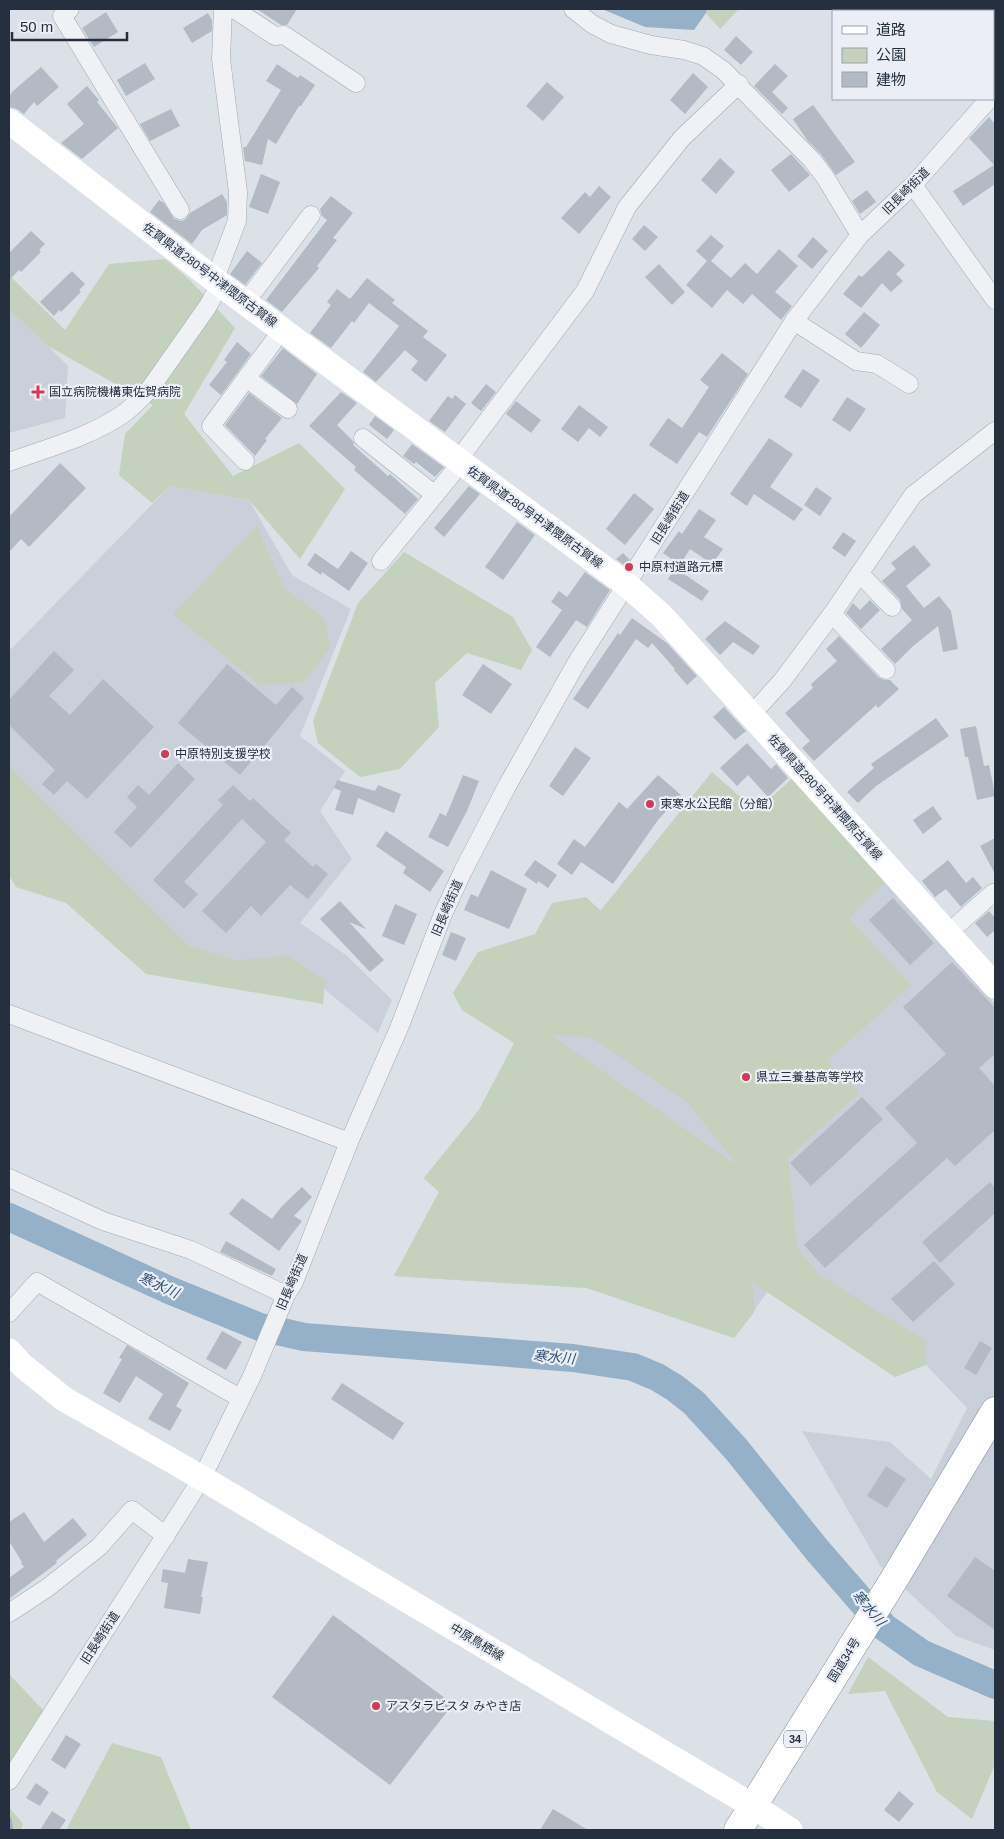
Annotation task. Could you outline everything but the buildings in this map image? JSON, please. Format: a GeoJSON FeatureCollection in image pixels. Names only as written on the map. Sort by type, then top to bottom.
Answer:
{"type":"FeatureCollection","features":[{"type":"Feature","properties":{"kind":"highway","name":"国道34号"},"geometry":{"type":"LineString","coordinates":[[738,1830],[893,1581],[995,1411]]}},
{"type":"Feature","properties":{"kind":"main road","name":"佐賀県道280号中津隈原古賀線"},"geometry":{"type":"LineString","coordinates":[[9,120],[245,303],[627,585],[662,616],[995,986]]}},
{"type":"Feature","properties":{"kind":"main road","name":"中原鳥栖線"},"geometry":{"type":"LineString","coordinates":[[9,1351],[23,1366],[64,1400],[202,1478],[753,1806],[790,1830]]}},
{"type":"Feature","properties":{"kind":"street"},"geometry":{"type":"LineString","coordinates":[[70,9],[62,16],[180,210]]}},
{"type":"Feature","properties":{"kind":"street"},"geometry":{"type":"LineString","coordinates":[[9,462],[97,429],[123,414],[149,390],[208,306],[220,284],[218,271],[237,221],[238,192],[221,60],[223,9]]}},
{"type":"Feature","properties":{"kind":"street"},"geometry":{"type":"LineString","coordinates":[[234,9],[275,36],[284,35],[356,83]]}},
{"type":"Feature","properties":{"kind":"street"},"geometry":{"type":"LineString","coordinates":[[573,9],[592,24],[611,34],[703,56],[723,70],[739,84],[812,160],[825,177],[860,235]]}},
{"type":"Feature","properties":{"kind":"street"},"geometry":{"type":"LineString","coordinates":[[381,561],[456,469],[458,460],[585,290],[627,207],[682,138],[739,84]]}},
{"type":"Feature","properties":{"kind":"street","name":"旧長崎街道"},"geometry":{"type":"LineString","coordinates":[[9,1780],[202,1478],[264,1350],[286,1295],[294,1282],[349,1142],[399,1028],[443,914],[507,786],[577,662],[794,321],[860,235],[913,185],[988,100]]}},
{"type":"Feature","properties":{"kind":"street"},"geometry":{"type":"LineString","coordinates":[[913,185],[995,300]]}},
{"type":"Feature","properties":{"kind":"street"},"geometry":{"type":"LineString","coordinates":[[245,303],[311,215]]}},
{"type":"Feature","properties":{"kind":"street"},"geometry":{"type":"LineString","coordinates":[[794,321],[856,361],[877,364],[909,384]]}},
{"type":"Feature","properties":{"kind":"street"},"geometry":{"type":"LineString","coordinates":[[245,461],[211,426],[282,330]]}},
{"type":"Feature","properties":{"kind":"street"},"geometry":{"type":"LineString","coordinates":[[246,378],[288,409]]}},
{"type":"Feature","properties":{"kind":"street"},"geometry":{"type":"LineString","coordinates":[[751,715],[782,681],[832,614],[913,495],[995,431]]}},
{"type":"Feature","properties":{"kind":"street"},"geometry":{"type":"LineString","coordinates":[[363,438],[435,495]]}},
{"type":"Feature","properties":{"kind":"street"},"geometry":{"type":"LineString","coordinates":[[860,574],[892,607]]}},
{"type":"Feature","properties":{"kind":"street"},"geometry":{"type":"LineString","coordinates":[[832,614],[886,670]]}},
{"type":"Feature","properties":{"kind":"street"},"geometry":{"type":"LineString","coordinates":[[948,934],[995,893]]}},
{"type":"Feature","properties":{"kind":"street"},"geometry":{"type":"LineString","coordinates":[[9,1014],[349,1142]]}},
{"type":"Feature","properties":{"kind":"street"},"geometry":{"type":"LineString","coordinates":[[9,1178],[103,1221],[191,1250],[286,1295]]}},
{"type":"Feature","properties":{"kind":"street"},"geometry":{"type":"LineString","coordinates":[[9,1312],[37,1282],[240,1398]]}},
{"type":"Feature","properties":{"kind":"street"},"geometry":{"type":"LineString","coordinates":[[9,1614],[47,1588],[99,1547],[132,1510],[166,1536]]}},
{"type":"Feature","properties":{"kind":"shaded area","name":"国立病院機構東佐賀病院"},"geometry":{"type":"Polygon","coordinates":[[[9,310],[68,366],[65,418],[9,433],[9,310]]]}},
{"type":"Feature","properties":{"kind":"shaded area","name":"中原特別支援学校"},"geometry":{"type":"Polygon","coordinates":[[[170,486],[249,500],[292,575],[351,609],[300,736],[345,771],[320,811],[352,859],[300,923],[346,955],[392,1000],[378,1033],[313,980],[184,955],[9,786],[9,651],[170,486]]]}},
{"type":"Feature","properties":{"kind":"shaded area","name":"県立三養基高等学校"},"geometry":{"type":"Polygon","coordinates":[[[712,772],[756,811],[793,778],[995,1004],[995,1650],[956,1636],[881,1567],[802,1431],[890,1442],[931,1479],[967,1408],[926,1365],[925,1341],[778,1277],[734,1338],[587,1288],[394,1276],[439,1192],[424,1178],[479,1110],[515,1043],[600,911],[712,772]]]}},
{"type":"Feature","properties":{"kind":"green space"},"geometry":{"type":"Polygon","coordinates":[[[707,9],[739,9],[720,29],[706,13],[707,9]]]}},
{"type":"Feature","properties":{"kind":"green space"},"geometry":{"type":"Polygon","coordinates":[[[165,259],[189,279],[235,328],[184,414],[233,476],[299,443],[345,489],[300,559],[249,500],[170,486],[152,503],[119,475],[125,434],[153,405],[48,346],[9,310],[9,275],[65,330],[109,264],[165,259]]]}},
{"type":"Feature","properties":{"kind":"green space"},"geometry":{"type":"Polygon","coordinates":[[[257,526],[284,588],[325,619],[330,648],[304,682],[260,685],[173,614],[257,526]]]}},
{"type":"Feature","properties":{"kind":"green space"},"geometry":{"type":"Polygon","coordinates":[[[404,552],[513,617],[532,650],[521,670],[467,653],[435,683],[439,727],[400,769],[360,777],[318,743],[313,721],[358,603],[404,552]]]}},
{"type":"Feature","properties":{"kind":"green space"},"geometry":{"type":"Polygon","coordinates":[[[9,766],[189,946],[235,960],[288,956],[325,980],[323,1004],[146,974],[66,903],[16,887],[9,875],[9,766]]]}},
{"type":"Feature","properties":{"kind":"green space","name":"県立三養基高等学校"},"geometry":{"type":"Polygon","coordinates":[[[712,772],[756,811],[793,778],[885,882],[849,918],[911,985],[827,1061],[859,1093],[788,1158],[797,1247],[819,1275],[926,1341],[926,1365],[895,1377],[752,1282],[755,1311],[734,1338],[587,1288],[394,1276],[439,1192],[424,1178],[479,1110],[514,1043],[462,1010],[453,993],[478,952],[535,934],[552,903],[586,897],[601,911],[712,772]],[[551,1035],[739,1167],[687,1102],[591,1037],[551,1035]]]}},
{"type":"Feature","properties":{"kind":"green space"},"geometry":{"type":"Polygon","coordinates":[[[868,1657],[948,1717],[995,1721],[995,1764],[972,1819],[937,1792],[885,1691],[848,1694],[868,1657]]]}},
{"type":"Feature","properties":{"kind":"green space"},"geometry":{"type":"Polygon","coordinates":[[[9,1674],[43,1710],[9,1763],[9,1674]]]}},
{"type":"Feature","properties":{"kind":"green space"},"geometry":{"type":"Polygon","coordinates":[[[112,1743],[161,1757],[191,1830],[66,1830],[112,1743]]]}},
{"type":"Feature","properties":{"kind":"green space"},"geometry":{"type":"Polygon","coordinates":[[[9,1807],[23,1824],[21,1830],[9,1830],[9,1807]]]}},
{"type":"Feature","properties":{"kind":"water"},"geometry":{"type":"Polygon","coordinates":[[[602,9],[707,9],[694,30],[645,27],[602,9]]]}},
{"type":"Feature","properties":{"kind":"waterway","name":"寒水川"},"geometry":{"type":"LineString","coordinates":[[9,1217],[169,1290],[260,1327],[304,1337],[573,1358],[633,1367],[657,1377],[694,1403],[736,1449],[817,1550],[884,1627],[921,1653],[995,1685]]}},
{"type":"Feature","properties":{"kind":"waterway"},"geometry":{"type":"LineString","coordinates":[[9,1819],[11,1830]]}},
{"type":"Feature","properties":{"kind":"place","name":"国立病院機構東佐賀病院"},"geometry":{"type":"Point","coordinates":[38,392]}},
{"type":"Feature","properties":{"kind":"place","name":"中原村道路元標"},"geometry":{"type":"Point","coordinates":[629,567]}},
{"type":"Feature","properties":{"kind":"place","name":"中原特別支援学校"},"geometry":{"type":"Point","coordinates":[165,754]}},
{"type":"Feature","properties":{"kind":"place","name":"東寒水公民館（分館）"},"geometry":{"type":"Point","coordinates":[650,804]}},
{"type":"Feature","properties":{"kind":"place","name":"県立三養基高等学校"},"geometry":{"type":"Point","coordinates":[746,1077]}},
{"type":"Feature","properties":{"kind":"place","name":"アスタラビスタ みやき店"},"geometry":{"type":"Point","coordinates":[376,1706]}}]}
